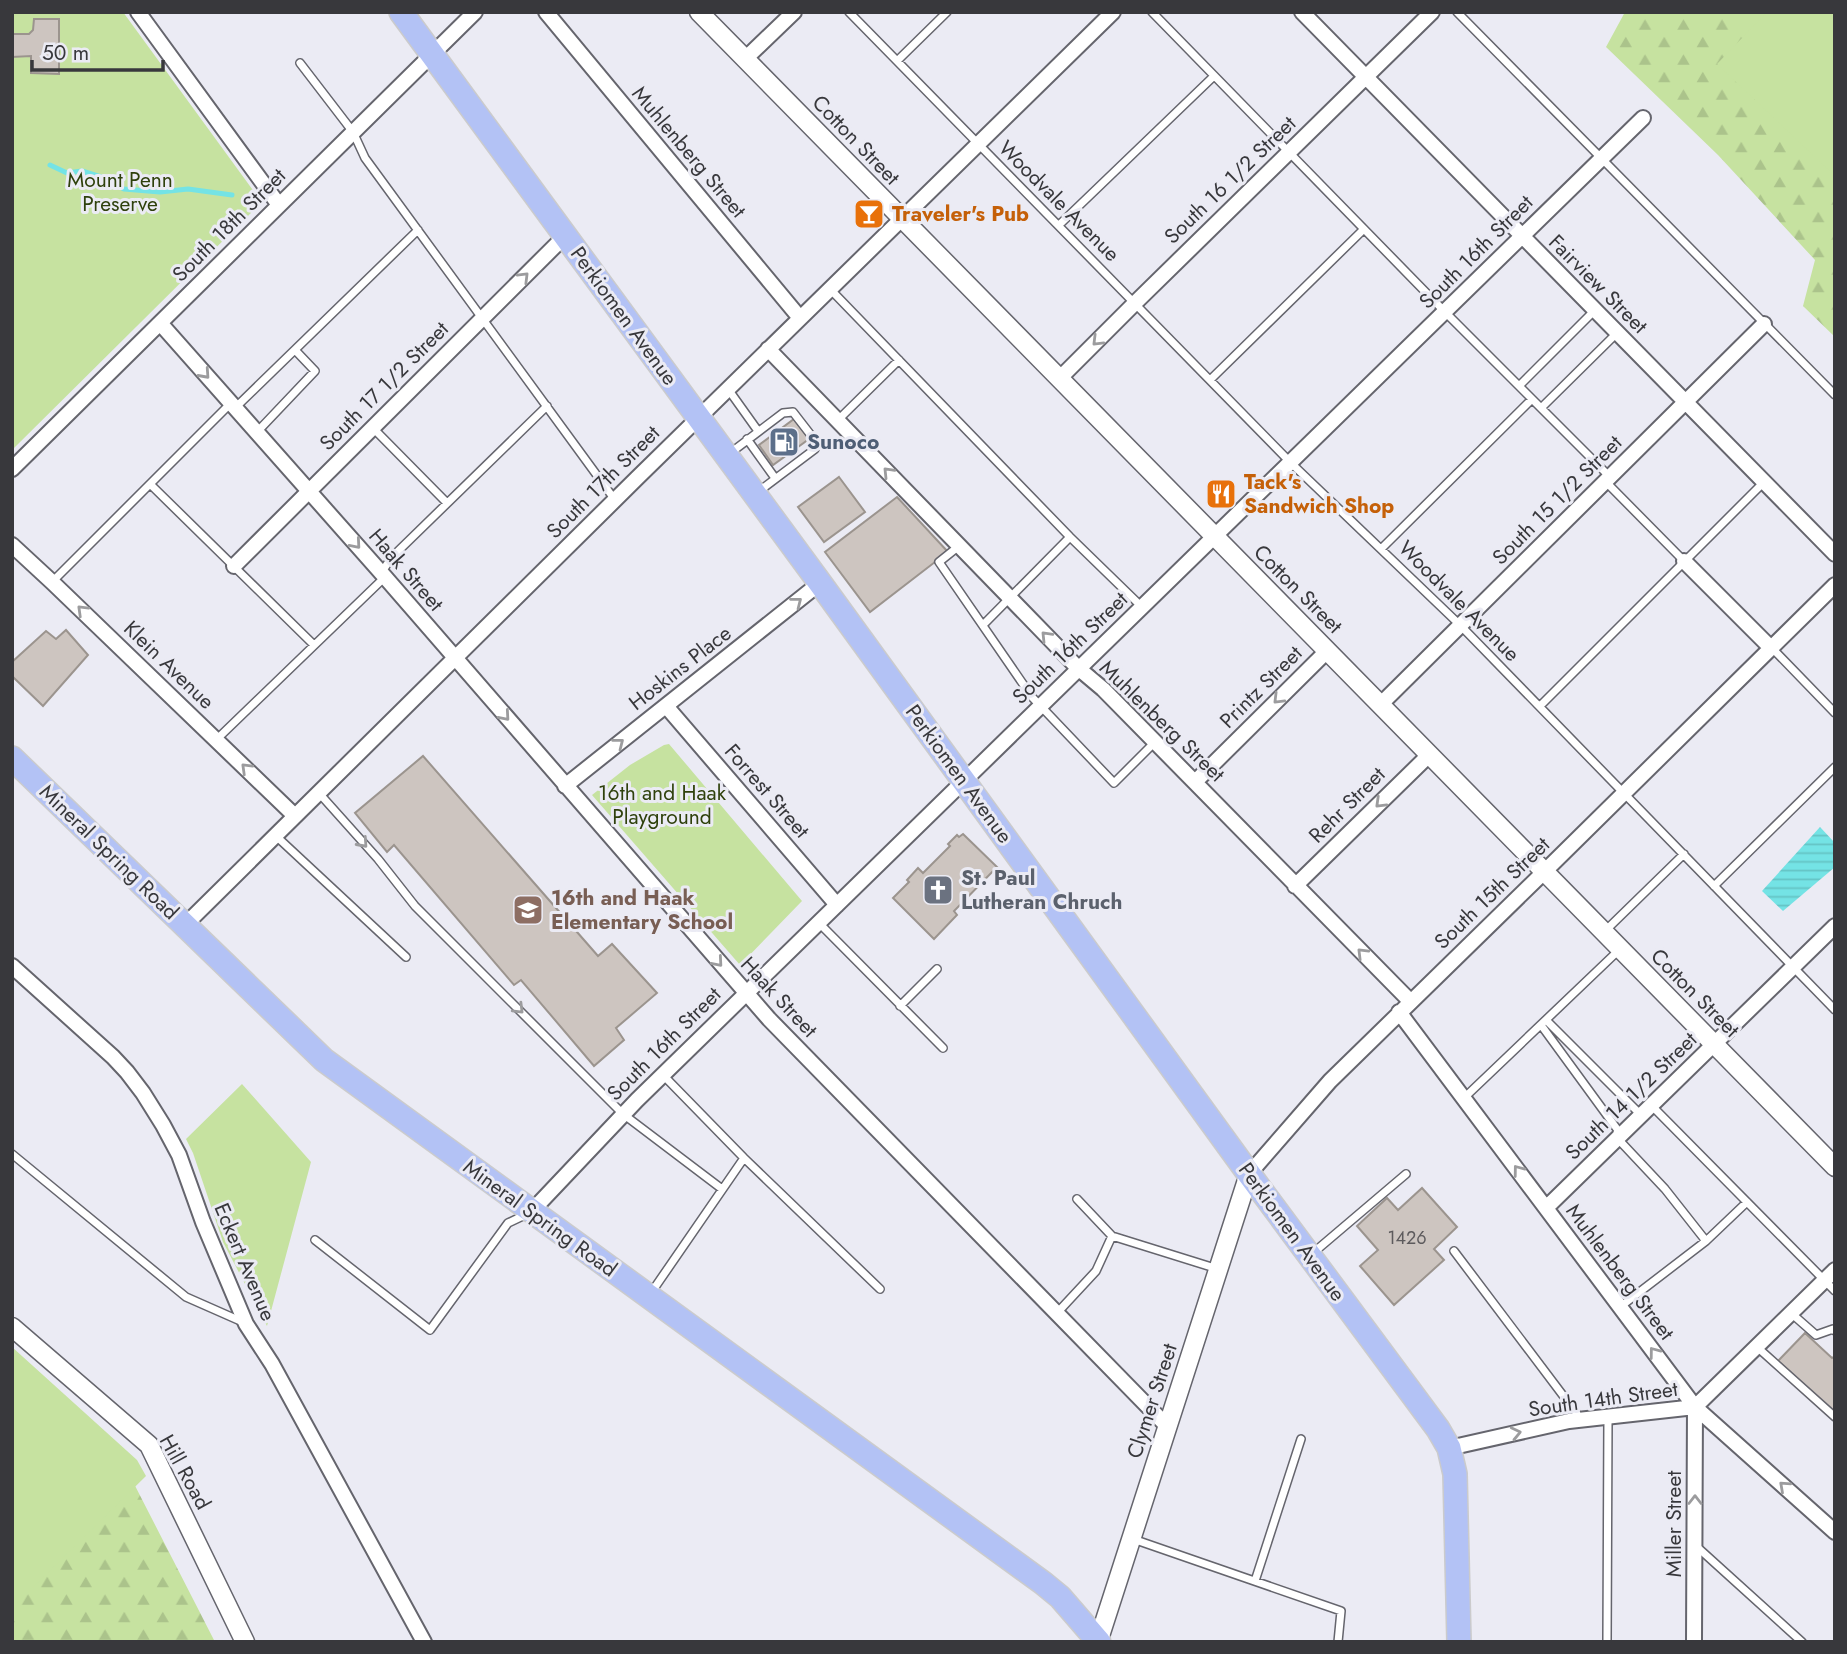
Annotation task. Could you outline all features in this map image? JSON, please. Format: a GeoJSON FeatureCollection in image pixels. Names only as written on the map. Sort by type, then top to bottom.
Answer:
{"type":"FeatureCollection","features":[{"type":"Feature","properties":{"kind":"main road","name":"Perkiomen Avenue"},"geometry":{"type":"LineString","coordinates":[[401,12],[1438,1429],[1449,1448],[1455,1474],[1459,1642]]}},
{"type":"Feature","properties":{"kind":"main road","name":"Mineral Spring Road"},"geometry":{"type":"LineString","coordinates":[[12,758],[324,1060],[1043,1583],[1098,1641]]}},
{"type":"Feature","properties":{"kind":"street"},"geometry":{"type":"LineString","coordinates":[[138,12],[279,205]]}},
{"type":"Feature","properties":{"kind":"street","name":"South 18th Street"},"geometry":{"type":"LineString","coordinates":[[12,469],[475,12]]}},
{"type":"Feature","properties":{"kind":"street","name":"Muhlenberg Street"},"geometry":{"type":"LineString","coordinates":[[546,12],[800,318]]}},
{"type":"Feature","properties":{"kind":"street","name":"Cotton Street"},"geometry":{"type":"LineString","coordinates":[[699,12],[1835,1167]]}},
{"type":"Feature","properties":{"kind":"street"},"geometry":{"type":"LineString","coordinates":[[745,59],[794,12]]}},
{"type":"Feature","properties":{"kind":"street","name":"South 17th Street"},"geometry":{"type":"LineString","coordinates":[[185,925],[829,288],[1113,12]]}},
{"type":"Feature","properties":{"kind":"street","name":"Fairview Street"},"geometry":{"type":"LineString","coordinates":[[1302,12],[1835,554]]}},
{"type":"Feature","properties":{"kind":"street","name":"South 16 1/2 Street"},"geometry":{"type":"LineString","coordinates":[[1059,379],[1432,12]]}},
{"type":"Feature","properties":{"kind":"street","name":"South 16th Street"},"geometry":{"type":"LineString","coordinates":[[531,1212],[623,1114],[1643,118]]}},
{"type":"Feature","properties":{"kind":"street","name":"South 17 1/2 Street"},"geometry":{"type":"LineString","coordinates":[[234,566],[565,236]]}},
{"type":"Feature","properties":{"kind":"street","name":"Haak Street"},"geometry":{"type":"LineString","coordinates":[[160,323],[769,1019],[1167,1426]]}},
{"type":"Feature","properties":{"kind":"street","name":"South 15 1/2 Street"},"geometry":{"type":"LineString","coordinates":[[1380,705],[1764,324]]}},
{"type":"Feature","properties":{"kind":"street","name":"Muhlenberg Street"},"geometry":{"type":"LineString","coordinates":[[768,349],[1078,668],[1103,688],[1410,1001]]}},
{"type":"Feature","properties":{"kind":"street","name":"Klein Avenue"},"geometry":{"type":"LineString","coordinates":[[12,545],[295,816]]}},
{"type":"Feature","properties":{"kind":"street"},"geometry":{"type":"LineString","coordinates":[[1684,561],[1771,648]]}},
{"type":"Feature","properties":{"kind":"street","name":"Hoskins Place"},"geometry":{"type":"LineString","coordinates":[[565,786],[820,583]]}},
{"type":"Feature","properties":{"kind":"street","name":"South 15th Street"},"geometry":{"type":"LineString","coordinates":[[1250,1174],[1330,1081],[1835,585]]}},
{"type":"Feature","properties":{"kind":"street","name":"Printz Street"},"geometry":{"type":"LineString","coordinates":[[1195,782],[1327,651]]}},
{"type":"Feature","properties":{"kind":"street","name":"Forrest Street"},"geometry":{"type":"LineString","coordinates":[[666,706],[836,905]]}},
{"type":"Feature","properties":{"kind":"street","name":"Rehr Street"},"geometry":{"type":"LineString","coordinates":[[1296,886],[1429,755]]}},
{"type":"Feature","properties":{"kind":"street","name":"South 14 1/2 Street"},"geometry":{"type":"LineString","coordinates":[[1546,1208],[1835,926]]}},
{"type":"Feature","properties":{"kind":"street","name":"Eckert Avenue"},"geometry":{"type":"LineString","coordinates":[[12,966],[120,1064],[163,1125],[179,1156],[203,1222],[246,1324],[272,1364],[424,1642]]}},
{"type":"Feature","properties":{"kind":"street","name":"Muhlenberg Street"},"geometry":{"type":"LineString","coordinates":[[1399,1012],[1695,1407],[1835,1532]]}},
{"type":"Feature","properties":{"kind":"street","name":"Clymer Street"},"geometry":{"type":"LineString","coordinates":[[1098,1641],[1250,1174]]}},
{"type":"Feature","properties":{"kind":"street","name":"South 14th Street"},"geometry":{"type":"LineString","coordinates":[[1449,1448],[1581,1420],[1695,1407],[1791,1313],[1831,1281]]}},
{"type":"Feature","properties":{"kind":"street","name":"Hill Road"},"geometry":{"type":"LineString","coordinates":[[12,1327],[149,1446],[245,1642]]}},
{"type":"Feature","properties":{"kind":"street","name":"Miller Street"},"geometry":{"type":"LineString","coordinates":[[1694,1642],[1695,1407]]}},
{"type":"Feature","properties":{"kind":"lane","name":"Woodvale Avenue"},"geometry":{"type":"LineString","coordinates":[[849,12],[1291,463],[1460,625],[1625,792],[1835,1010]]}},
{"type":"Feature","properties":{"kind":"lane"},"geometry":{"type":"LineString","coordinates":[[897,61],[947,12]]}},
{"type":"Feature","properties":{"kind":"lane"},"geometry":{"type":"LineString","coordinates":[[1152,12],[1541,408],[1684,561]]}},
{"type":"Feature","properties":{"kind":"lane"},"geometry":{"type":"LineString","coordinates":[[1457,12],[1835,395]]}},
{"type":"Feature","properties":{"kind":"lane"},"geometry":{"type":"LineString","coordinates":[[300,62],[353,132],[365,158],[615,500]]}},
{"type":"Feature","properties":{"kind":"lane"},"geometry":{"type":"LineString","coordinates":[[1059,225],[1214,76]]}},
{"type":"Feature","properties":{"kind":"lane"},"geometry":{"type":"LineString","coordinates":[[1210,380],[1364,229]]}},
{"type":"Feature","properties":{"kind":"lane"},"geometry":{"type":"LineString","coordinates":[[52,582],[149,484],[295,350],[418,230]]}},
{"type":"Feature","properties":{"kind":"lane"},"geometry":{"type":"LineString","coordinates":[[829,288],[1070,537],[1142,607]]}},
{"type":"Feature","properties":{"kind":"lane"},"geometry":{"type":"LineString","coordinates":[[1519,386],[1595,310]]}},
{"type":"Feature","properties":{"kind":"lane"},"geometry":{"type":"LineString","coordinates":[[1541,408],[1617,333]]}},
{"type":"Feature","properties":{"kind":"lane"},"geometry":{"type":"LineString","coordinates":[[257,432],[315,371],[295,350]]}},
{"type":"Feature","properties":{"kind":"lane"},"geometry":{"type":"LineString","coordinates":[[838,420],[899,360]]}},
{"type":"Feature","properties":{"kind":"lane"},"geometry":{"type":"LineString","coordinates":[[728,388],[758,431]]}},
{"type":"Feature","properties":{"kind":"lane"},"geometry":{"type":"LineString","coordinates":[[1381,549],[1532,399]]}},
{"type":"Feature","properties":{"kind":"lane"},"geometry":{"type":"LineString","coordinates":[[216,740],[383,575],[392,557],[547,406]]}},
{"type":"Feature","properties":{"kind":"lane"},"geometry":{"type":"LineString","coordinates":[[726,456],[783,413],[793,412],[817,443],[815,449],[755,494]]}},
{"type":"Feature","properties":{"kind":"lane"},"geometry":{"type":"LineString","coordinates":[[372,427],[447,503]]}},
{"type":"Feature","properties":{"kind":"lane"},"geometry":{"type":"LineString","coordinates":[[747,439],[775,478]]}},
{"type":"Feature","properties":{"kind":"lane"},"geometry":{"type":"LineString","coordinates":[[1539,706],[1764,482]]}},
{"type":"Feature","properties":{"kind":"lane"},"geometry":{"type":"LineString","coordinates":[[149,484],[314,645]]}},
{"type":"Feature","properties":{"kind":"lane"},"geometry":{"type":"LineString","coordinates":[[983,625],[1070,537]]}},
{"type":"Feature","properties":{"kind":"lane"},"geometry":{"type":"LineString","coordinates":[[959,546],[939,562],[1041,706],[1114,783],[1155,742]]}},
{"type":"Feature","properties":{"kind":"lane"},"geometry":{"type":"LineString","coordinates":[[1771,648],[1835,713]]}},
{"type":"Feature","properties":{"kind":"lane"},"geometry":{"type":"LineString","coordinates":[[1714,886],[1835,767]]}},
{"type":"Feature","properties":{"kind":"lane"},"geometry":{"type":"LineString","coordinates":[[318,792],[378,859],[415,906],[623,1114],[722,1189]]}},
{"type":"Feature","properties":{"kind":"lane"},"geometry":{"type":"LineString","coordinates":[[275,836],[406,957]]}},
{"type":"Feature","properties":{"kind":"lane"},"geometry":{"type":"LineString","coordinates":[[1604,933],[1684,854]]}},
{"type":"Feature","properties":{"kind":"lane"},"geometry":{"type":"LineString","coordinates":[[818,923],[943,1048]]}},
{"type":"Feature","properties":{"kind":"lane"},"geometry":{"type":"LineString","coordinates":[[1464,1098],[1620,950]]}},
{"type":"Feature","properties":{"kind":"lane"},"geometry":{"type":"LineString","coordinates":[[900,1006],[937,969]]}},
{"type":"Feature","properties":{"kind":"lane"},"geometry":{"type":"LineString","coordinates":[[1544,1023],[1647,1111],[1831,1281]]}},
{"type":"Feature","properties":{"kind":"lane"},"geometry":{"type":"LineString","coordinates":[[1544,1023],[1616,1129],[1618,1139],[1665,1189],[1706,1241]]}},
{"type":"Feature","properties":{"kind":"lane"},"geometry":{"type":"LineString","coordinates":[[663,1075],[744,1158],[880,1289]]}},
{"type":"Feature","properties":{"kind":"lane"},"geometry":{"type":"LineString","coordinates":[[12,1154],[186,1297],[246,1324]]}},
{"type":"Feature","properties":{"kind":"lane"},"geometry":{"type":"LineString","coordinates":[[648,1297],[744,1158]]}},
{"type":"Feature","properties":{"kind":"lane"},"geometry":{"type":"LineString","coordinates":[[1310,1256],[1406,1174]]}},
{"type":"Feature","properties":{"kind":"lane"},"geometry":{"type":"LineString","coordinates":[[1077,1199],[1112,1236],[1219,1269]]}},
{"type":"Feature","properties":{"kind":"lane"},"geometry":{"type":"LineString","coordinates":[[1620,1307],[1706,1241],[1747,1202]]}},
{"type":"Feature","properties":{"kind":"lane"},"geometry":{"type":"LineString","coordinates":[[315,1240],[430,1331],[508,1223],[531,1212]]}},
{"type":"Feature","properties":{"kind":"lane"},"geometry":{"type":"LineString","coordinates":[[1057,1313],[1096,1271],[1112,1236]]}},
{"type":"Feature","properties":{"kind":"lane"},"geometry":{"type":"LineString","coordinates":[[1454,1251],[1581,1420]]}},
{"type":"Feature","properties":{"kind":"lane"},"geometry":{"type":"LineString","coordinates":[[1791,1313],[1816,1335],[1833,1329],[1835,1331]]}},
{"type":"Feature","properties":{"kind":"lane"},"geometry":{"type":"LineString","coordinates":[[1756,1347],[1835,1417]]}},
{"type":"Feature","properties":{"kind":"lane"},"geometry":{"type":"LineString","coordinates":[[1607,1642],[1608,1417]]}},
{"type":"Feature","properties":{"kind":"lane"},"geometry":{"type":"LineString","coordinates":[[1255,1581],[1301,1439]]}},
{"type":"Feature","properties":{"kind":"lane"},"geometry":{"type":"LineString","coordinates":[[1131,1538],[1341,1611],[1338,1642]]}},
{"type":"Feature","properties":{"kind":"lane"},"geometry":{"type":"LineString","coordinates":[[1695,1545],[1802,1642]]}},
{"type":"Feature","properties":{"kind":"green space","name":"Mount Penn Preserve"},"geometry":{"type":"Polygon","coordinates":[[[12,12],[123,12],[259,198],[259,205],[12,450],[12,12]]]}},
{"type":"Feature","properties":{"kind":"green space"},"geometry":{"type":"Polygon","coordinates":[[[1625,12],[1835,12],[1835,337],[1803,306],[1815,260],[1718,155],[1606,47],[1625,12]]]}},
{"type":"Feature","properties":{"kind":"green space"},"geometry":{"type":"Polygon","coordinates":[[[1767,12],[1835,12],[1835,176],[1717,64],[1767,12]]]}},
{"type":"Feature","properties":{"kind":"green space","name":"16th and Haak Playground"},"geometry":{"type":"Polygon","coordinates":[[[669,744],[802,901],[740,965],[592,795],[630,765],[669,744]]]}},
{"type":"Feature","properties":{"kind":"green space"},"geometry":{"type":"Polygon","coordinates":[[[242,1084],[311,1162],[267,1326],[223,1242],[186,1139],[242,1084]]]}},
{"type":"Feature","properties":{"kind":"green space"},"geometry":{"type":"Polygon","coordinates":[[[12,1347],[137,1460],[146,1476],[12,1608],[12,1347]]]}},
{"type":"Feature","properties":{"kind":"green space"},"geometry":{"type":"Polygon","coordinates":[[[12,1372],[128,1472],[215,1642],[12,1642],[12,1372]]]}},
{"type":"Feature","properties":{"kind":"water"},"geometry":{"type":"Polygon","coordinates":[[[1820,827],[1835,843],[1835,867],[1783,911],[1762,891],[1820,827]]]}},
{"type":"Feature","properties":{"kind":"building"},"geometry":{"type":"Polygon","coordinates":[[[34,19],[59,19],[59,74],[31,73],[31,56],[12,57],[12,34],[29,34],[33,30],[34,19]]]}},
{"type":"Feature","properties":{"kind":"building","name":"Sunoco"},"geometry":{"type":"Polygon","coordinates":[[[794,419],[809,439],[773,465],[759,445],[794,419]]]}},
{"type":"Feature","properties":{"kind":"building"},"geometry":{"type":"Polygon","coordinates":[[[839,477],[865,512],[824,542],[798,507],[839,477]]]}},
{"type":"Feature","properties":{"kind":"building"},"geometry":{"type":"Polygon","coordinates":[[[897,497],[948,552],[870,612],[825,552],[897,497]]]}},
{"type":"Feature","properties":{"kind":"building"},"geometry":{"type":"Polygon","coordinates":[[[66,630],[88,655],[43,706],[12,676],[12,662],[46,631],[56,639],[66,630]]]}},
{"type":"Feature","properties":{"kind":"building"},"geometry":{"type":"Polygon","coordinates":[[[423,756],[598,956],[612,944],[657,993],[616,1028],[624,1040],[594,1066],[521,980],[514,985],[394,845],[387,852],[355,813],[423,756]]]}},
{"type":"Feature","properties":{"kind":"building","name":"St. Paul Lutheran Chruch"},"geometry":{"type":"Polygon","coordinates":[[[963,834],[997,867],[954,911],[957,915],[934,939],[893,898],[918,868],[923,873],[950,846],[948,844],[957,835],[959,837],[963,834]]]}},
{"type":"Feature","properties":{"kind":"building"},"geometry":{"type":"Polygon","coordinates":[[[1422,1188],[1457,1227],[1434,1249],[1444,1260],[1394,1305],[1360,1266],[1378,1250],[1357,1226],[1387,1198],[1398,1210],[1422,1188]]]}},
{"type":"Feature","properties":{"kind":"building"},"geometry":{"type":"Polygon","coordinates":[[[1805,1333],[1832,1358],[1835,1356],[1835,1413],[1778,1361],[1805,1333]]]}},
{"type":"Feature","properties":{"kind":"waterway"},"geometry":{"type":"LineString","coordinates":[[50,165],[67,173],[82,171],[101,177],[124,189],[160,192],[188,189],[232,195]]}},
{"type":"Feature","properties":{"kind":"place","name":"Traveler's Pub"},"geometry":{"type":"Point","coordinates":[869,214]}},
{"type":"Feature","properties":{"kind":"place","name":"Sunoco"},"geometry":{"type":"Point","coordinates":[784,442]}},
{"type":"Feature","properties":{"kind":"place","name":"Tack's Sandwich Shop"},"geometry":{"type":"Point","coordinates":[1221,494]}},
{"type":"Feature","properties":{"kind":"place","name":"St. Paul Lutheran Chruch"},"geometry":{"type":"Point","coordinates":[938,890]}},
{"type":"Feature","properties":{"kind":"place","name":"16th and Haak Elementary School"},"geometry":{"type":"Point","coordinates":[528,910]}}]}
